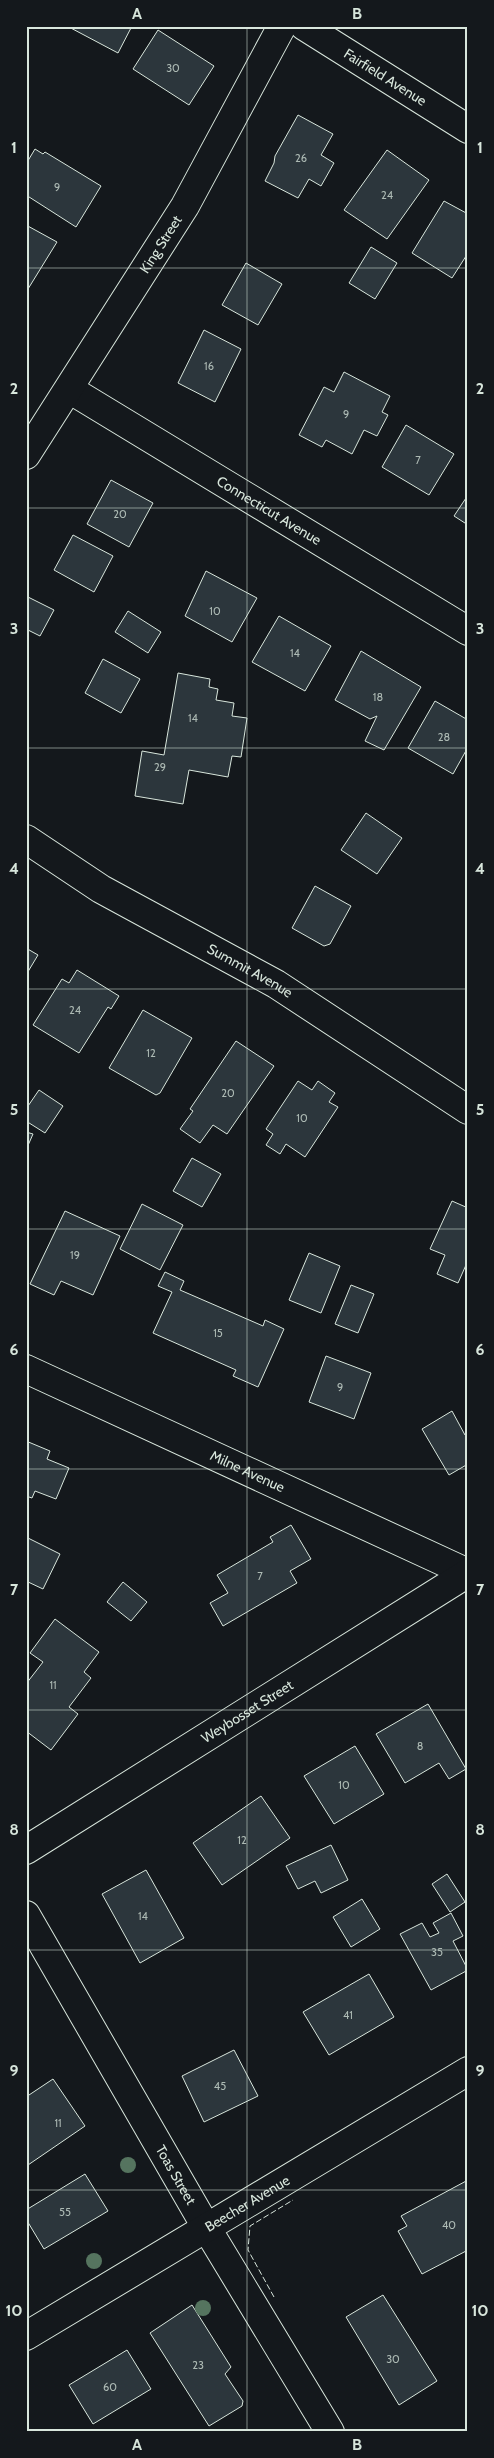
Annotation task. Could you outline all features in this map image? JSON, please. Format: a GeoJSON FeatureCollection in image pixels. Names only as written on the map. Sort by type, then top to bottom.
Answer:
{"type":"FeatureCollection","features":[{"type":"Feature","properties":{"kind":"street","name":"King Street"},"geometry":{"type":"LineString","coordinates":[[26,455],[185,206],[282,26]]}},
{"type":"Feature","properties":{"kind":"street","name":"Fairfield Avenue"},"geometry":{"type":"LineString","coordinates":[[304,26],[468,129]]}},
{"type":"Feature","properties":{"kind":"street","name":"Connecticut Avenue"},"geometry":{"type":"LineString","coordinates":[[69,389],[468,631]]}},
{"type":"Feature","properties":{"kind":"street","name":"Summit Avenue"},"geometry":{"type":"LineString","coordinates":[[26,839],[101,889],[276,984],[468,1110]]}},
{"type":"Feature","properties":{"kind":"street","name":"Milne Avenue"},"geometry":{"type":"LineString","coordinates":[[26,1369],[468,1573]]}},
{"type":"Feature","properties":{"kind":"street","name":"Weybosset Street"},"geometry":{"type":"LineString","coordinates":[[33,1839],[468,1573]]}},
{"type":"Feature","properties":{"kind":"street","name":"Toas Street"},"geometry":{"type":"LineString","coordinates":[[26,1915],[206,2227],[330,2432]]}},
{"type":"Feature","properties":{"kind":"street","name":"Beecher Avenue"},"geometry":{"type":"LineString","coordinates":[[26,2336],[468,2071]]}},
{"type":"Feature","properties":{"kind":"building"},"geometry":{"type":"Polygon","coordinates":[[[67,26],[132,26],[118,53],[67,26]]]}},
{"type":"Feature","properties":{"kind":"building"},"geometry":{"type":"Polygon","coordinates":[[[158,30],[214,66],[189,105],[133,69],[158,30]]]}},
{"type":"Feature","properties":{"kind":"building"},"geometry":{"type":"Polygon","coordinates":[[[298,115],[333,134],[321,155],[334,163],[321,186],[309,179],[298,198],[265,181],[274,163],[275,156],[298,115]]]}},
{"type":"Feature","properties":{"kind":"building"},"geometry":{"type":"Polygon","coordinates":[[[35,149],[43,154],[45,152],[101,186],[76,227],[26,195],[26,164],[35,149]]]}},
{"type":"Feature","properties":{"kind":"building"},"geometry":{"type":"Polygon","coordinates":[[[387,150],[429,180],[387,239],[344,210],[387,150]]]}},
{"type":"Feature","properties":{"kind":"building"},"geometry":{"type":"Polygon","coordinates":[[[444,201],[468,214],[468,253],[452,278],[412,253],[444,201]]]}},
{"type":"Feature","properties":{"kind":"building"},"geometry":{"type":"Polygon","coordinates":[[[26,225],[57,242],[28,289],[26,288],[26,225]]]}},
{"type":"Feature","properties":{"kind":"building"},"geometry":{"type":"Polygon","coordinates":[[[371,247],[397,263],[375,299],[349,283],[371,247]]]}},
{"type":"Feature","properties":{"kind":"building"},"geometry":{"type":"Polygon","coordinates":[[[246,263],[282,284],[258,325],[222,305],[246,263]]]}},
{"type":"Feature","properties":{"kind":"building"},"geometry":{"type":"Polygon","coordinates":[[[204,330],[241,349],[215,402],[178,383],[204,330]]]}},
{"type":"Feature","properties":{"kind":"building"},"geometry":{"type":"Polygon","coordinates":[[[344,372],[390,396],[382,412],[388,415],[377,436],[364,430],[352,454],[326,440],[322,447],[299,435],[324,387],[334,392],[344,372]]]}},
{"type":"Feature","properties":{"kind":"building"},"geometry":{"type":"Polygon","coordinates":[[[406,425],[454,454],[429,495],[382,467],[406,425]]]}},
{"type":"Feature","properties":{"kind":"building"},"geometry":{"type":"Polygon","coordinates":[[[111,480],[153,503],[129,547],[87,524],[111,480]]]}},
{"type":"Feature","properties":{"kind":"building"},"geometry":{"type":"Polygon","coordinates":[[[468,495],[468,525],[454,516],[468,495]]]}},
{"type":"Feature","properties":{"kind":"building"},"geometry":{"type":"Polygon","coordinates":[[[73,535],[113,556],[94,592],[54,570],[73,535]]]}},
{"type":"Feature","properties":{"kind":"building"},"geometry":{"type":"Polygon","coordinates":[[[206,571],[257,598],[232,642],[185,616],[206,571]]]}},
{"type":"Feature","properties":{"kind":"building"},"geometry":{"type":"Polygon","coordinates":[[[26,596],[54,610],[40,636],[26,629],[26,596]]]}},
{"type":"Feature","properties":{"kind":"building"},"geometry":{"type":"Polygon","coordinates":[[[128,611],[161,632],[148,653],[115,632],[128,611]]]}},
{"type":"Feature","properties":{"kind":"building"},"geometry":{"type":"Polygon","coordinates":[[[279,616],[331,646],[305,691],[252,662],[279,616]]]}},
{"type":"Feature","properties":{"kind":"building"},"geometry":{"type":"Polygon","coordinates":[[[361,651],[421,687],[384,750],[365,741],[377,716],[370,719],[335,700],[361,651]]]}},
{"type":"Feature","properties":{"kind":"building"},"geometry":{"type":"Polygon","coordinates":[[[103,659],[140,679],[121,713],[85,693],[103,659]]]}},
{"type":"Feature","properties":{"kind":"building"},"geometry":{"type":"Polygon","coordinates":[[[178,673],[210,679],[209,687],[218,689],[216,700],[234,703],[232,716],[247,718],[241,757],[232,756],[228,777],[189,770],[183,804],[135,796],[142,751],[164,755],[178,673]]]}},
{"type":"Feature","properties":{"kind":"building"},"geometry":{"type":"Polygon","coordinates":[[[435,701],[468,720],[468,747],[453,774],[408,748],[435,701]]]}},
{"type":"Feature","properties":{"kind":"building"},"geometry":{"type":"Polygon","coordinates":[[[366,813],[402,838],[377,874],[341,850],[366,813]]]}},
{"type":"Feature","properties":{"kind":"building"},"geometry":{"type":"Polygon","coordinates":[[[315,886],[351,906],[330,944],[324,946],[292,928],[315,886]]]}},
{"type":"Feature","properties":{"kind":"building"},"geometry":{"type":"Polygon","coordinates":[[[26,948],[38,955],[26,975],[26,948]]]}},
{"type":"Feature","properties":{"kind":"building"},"geometry":{"type":"Polygon","coordinates":[[[77,970],[119,996],[111,1009],[108,1007],[79,1053],[33,1025],[62,979],[69,983],[77,970]]]}},
{"type":"Feature","properties":{"kind":"building"},"geometry":{"type":"Polygon","coordinates":[[[143,1010],[192,1038],[160,1093],[156,1095],[109,1068],[143,1010]]]}},
{"type":"Feature","properties":{"kind":"building"},"geometry":{"type":"Polygon","coordinates":[[[236,1041],[274,1066],[227,1134],[213,1125],[200,1143],[180,1129],[193,1111],[190,1109],[236,1041]]]}},
{"type":"Feature","properties":{"kind":"building"},"geometry":{"type":"Polygon","coordinates":[[[298,1081],[312,1090],[318,1081],[335,1093],[329,1102],[338,1107],[305,1157],[286,1144],[280,1154],[266,1145],[273,1134],[266,1129],[298,1081]]]}},
{"type":"Feature","properties":{"kind":"building"},"geometry":{"type":"Polygon","coordinates":[[[39,1090],[63,1106],[45,1133],[26,1121],[26,1109],[39,1090]]]}},
{"type":"Feature","properties":{"kind":"building"},"geometry":{"type":"Polygon","coordinates":[[[26,1132],[33,1134],[26,1150],[26,1132]]]}},
{"type":"Feature","properties":{"kind":"building"},"geometry":{"type":"Polygon","coordinates":[[[192,1158],[221,1174],[202,1207],[173,1191],[192,1158]]]}},
{"type":"Feature","properties":{"kind":"building"},"geometry":{"type":"Polygon","coordinates":[[[452,1201],[468,1208],[468,1265],[466,1265],[458,1283],[437,1274],[445,1255],[430,1249],[452,1201]]]}},
{"type":"Feature","properties":{"kind":"building"},"geometry":{"type":"Polygon","coordinates":[[[142,1204],[183,1225],[160,1270],[120,1249],[142,1204]]]}},
{"type":"Feature","properties":{"kind":"building"},"geometry":{"type":"Polygon","coordinates":[[[65,1211],[120,1236],[93,1295],[61,1281],[54,1295],[30,1284],[65,1211]]]}},
{"type":"Feature","properties":{"kind":"building"},"geometry":{"type":"Polygon","coordinates":[[[309,1253],[340,1266],[321,1313],[289,1300],[309,1253]]]}},
{"type":"Feature","properties":{"kind":"building"},"geometry":{"type":"Polygon","coordinates":[[[165,1272],[184,1281],[180,1290],[263,1326],[265,1320],[284,1329],[258,1387],[233,1376],[236,1370],[153,1333],[172,1292],[158,1286],[165,1272]]]}},
{"type":"Feature","properties":{"kind":"building"},"geometry":{"type":"Polygon","coordinates":[[[351,1285],[374,1294],[358,1333],[335,1324],[351,1285]]]}},
{"type":"Feature","properties":{"kind":"building"},"geometry":{"type":"Polygon","coordinates":[[[326,1356],[371,1373],[354,1419],[309,1402],[326,1356]]]}},
{"type":"Feature","properties":{"kind":"building"},"geometry":{"type":"Polygon","coordinates":[[[452,1411],[465,1435],[468,1433],[468,1464],[449,1475],[422,1429],[452,1411]]]}},
{"type":"Feature","properties":{"kind":"building"},"geometry":{"type":"Polygon","coordinates":[[[26,1441],[50,1451],[47,1459],[69,1468],[56,1499],[35,1491],[32,1498],[26,1496],[26,1441]]]}},
{"type":"Feature","properties":{"kind":"building"},"geometry":{"type":"Polygon","coordinates":[[[291,1525],[311,1559],[290,1571],[297,1583],[223,1626],[210,1603],[228,1593],[217,1575],[273,1542],[270,1537],[291,1525]]]}},
{"type":"Feature","properties":{"kind":"building"},"geometry":{"type":"Polygon","coordinates":[[[28,1538],[60,1554],[43,1589],[26,1581],[26,1542],[28,1538]]]}},
{"type":"Feature","properties":{"kind":"building"},"geometry":{"type":"Polygon","coordinates":[[[123,1582],[147,1602],[131,1621],[107,1602],[123,1582]]]}},
{"type":"Feature","properties":{"kind":"building"},"geometry":{"type":"Polygon","coordinates":[[[55,1619],[99,1652],[84,1672],[91,1678],[69,1707],[78,1714],[51,1750],[26,1731],[26,1684],[43,1662],[30,1653],[55,1619]]]}},
{"type":"Feature","properties":{"kind":"building"},"geometry":{"type":"Polygon","coordinates":[[[428,1704],[466,1769],[449,1779],[439,1763],[405,1783],[376,1734],[428,1704]]]}},
{"type":"Feature","properties":{"kind":"building"},"geometry":{"type":"Polygon","coordinates":[[[355,1746],[384,1794],[334,1824],[304,1776],[355,1746]]]}},
{"type":"Feature","properties":{"kind":"building"},"geometry":{"type":"Polygon","coordinates":[[[261,1796],[290,1838],[222,1885],[193,1843],[261,1796]]]}},
{"type":"Feature","properties":{"kind":"building"},"geometry":{"type":"Polygon","coordinates":[[[331,1845],[348,1880],[321,1893],[315,1881],[298,1889],[286,1866],[331,1845]]]}},
{"type":"Feature","properties":{"kind":"building"},"geometry":{"type":"Polygon","coordinates":[[[146,1870],[184,1938],[140,1963],[102,1894],[146,1870]]]}},
{"type":"Feature","properties":{"kind":"building"},"geometry":{"type":"Polygon","coordinates":[[[447,1874],[465,1902],[450,1912],[432,1884],[447,1874]]]}},
{"type":"Feature","properties":{"kind":"building"},"geometry":{"type":"Polygon","coordinates":[[[362,1899],[380,1929],[351,1947],[333,1917],[362,1899]]]}},
{"type":"Feature","properties":{"kind":"building"},"geometry":{"type":"Polygon","coordinates":[[[451,1913],[463,1936],[453,1941],[468,1970],[431,1990],[400,1934],[422,1923],[430,1937],[439,1933],[433,1923],[451,1913]]]}},
{"type":"Feature","properties":{"kind":"building"},"geometry":{"type":"Polygon","coordinates":[[[369,1974],[394,2017],[329,2055],[303,2012],[369,1974]]]}},
{"type":"Feature","properties":{"kind":"building"},"geometry":{"type":"Polygon","coordinates":[[[234,2050],[258,2096],[204,2122],[182,2076],[234,2050]]]}},
{"type":"Feature","properties":{"kind":"building"},"geometry":{"type":"Polygon","coordinates":[[[53,2079],[85,2126],[28,2165],[26,2097],[53,2079]]]}},
{"type":"Feature","properties":{"kind":"building"},"geometry":{"type":"Polygon","coordinates":[[[85,2174],[108,2211],[44,2249],[26,2219],[26,2210],[85,2174]]]}},
{"type":"Feature","properties":{"kind":"building"},"geometry":{"type":"Polygon","coordinates":[[[468,2180],[468,2250],[422,2274],[398,2231],[407,2226],[401,2216],[468,2180]]]}},
{"type":"Feature","properties":{"kind":"building"},"geometry":{"type":"Polygon","coordinates":[[[383,2295],[437,2381],[399,2405],[346,2317],[383,2295]]]}},
{"type":"Feature","properties":{"kind":"building"},"geometry":{"type":"Polygon","coordinates":[[[192,2305],[231,2367],[225,2374],[243,2401],[242,2406],[209,2426],[150,2333],[192,2305]]]}},
{"type":"Feature","properties":{"kind":"building"},"geometry":{"type":"Polygon","coordinates":[[[127,2350],[151,2389],[93,2424],[69,2385],[127,2350]]]}},
{"type":"Feature","properties":{"kind":"fence"},"geometry":{"type":"LineString","coordinates":[[274,2297],[248,2250],[250,2226],[293,2200]]}}]}
